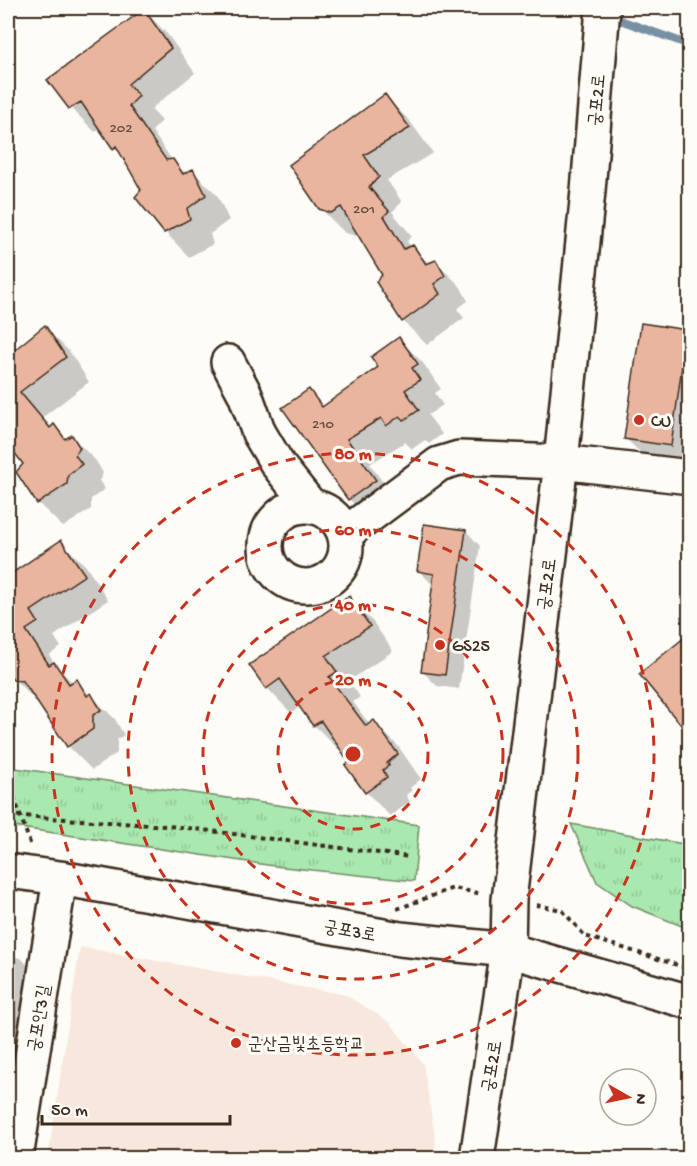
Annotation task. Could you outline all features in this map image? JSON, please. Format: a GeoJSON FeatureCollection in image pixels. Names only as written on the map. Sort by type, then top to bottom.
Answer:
{"type":"FeatureCollection","features":[{"type":"Feature","properties":{"kind":"street","name":"궁포2로"},"geometry":{"type":"LineString","coordinates":[[477,1158],[508,950],[508,900],[561,462],[588,191],[603,8]]}},
{"type":"Feature","properties":{"kind":"street"},"geometry":{"type":"LineString","coordinates":[[228,362],[245,394],[259,433],[278,465],[310,506]]}},
{"type":"Feature","properties":{"kind":"street"},"geometry":{"type":"LineString","coordinates":[[345,534],[439,464],[459,458],[561,462],[690,477]]}},
{"type":"Feature","properties":{"kind":"street"},"geometry":{"type":"LineString","coordinates":[[298,506],[310,506],[321,508],[332,514],[345,534],[346,549],[343,563],[334,575],[322,584],[307,587],[293,584],[279,576],[270,565],[266,553],[266,541],[276,518],[298,506]]}},
{"type":"Feature","properties":{"kind":"street","name":"궁포3로"},"geometry":{"type":"LineString","coordinates":[[8,871],[60,878],[400,939],[508,950],[690,1002]]}},
{"type":"Feature","properties":{"kind":"street","name":"궁포안3길"},"geometry":{"type":"LineString","coordinates":[[15,1142],[60,878]]}},
{"type":"Feature","properties":{"kind":"path"},"geometry":{"type":"LineString","coordinates":[[8,780],[32,850]]}},
{"type":"Feature","properties":{"kind":"path"},"geometry":{"type":"LineString","coordinates":[[8,815],[180,827],[410,857]]}},
{"type":"Feature","properties":{"kind":"path"},"geometry":{"type":"LineString","coordinates":[[386,907],[398,909],[453,888],[562,910],[585,936],[690,969]]}},
{"type":"Feature","properties":{"kind":"shaded area","name":"군산금빛초등학교"},"geometry":{"type":"Polygon","coordinates":[[[80,947],[346,995],[389,1022],[423,1064],[436,1143],[433,1158],[48,1158],[80,947]]]}},
{"type":"Feature","properties":{"kind":"green space"},"geometry":{"type":"Polygon","coordinates":[[[8,767],[419,825],[414,881],[274,866],[8,826],[8,767]]]}},
{"type":"Feature","properties":{"kind":"green space"},"geometry":{"type":"Polygon","coordinates":[[[571,824],[689,845],[689,929],[632,906],[597,882],[571,824]]]}},
{"type":"Feature","properties":{"kind":"building"},"geometry":{"type":"Polygon","coordinates":[[[144,9],[171,48],[128,84],[139,96],[129,106],[166,160],[173,159],[183,174],[193,169],[206,195],[187,209],[190,219],[164,233],[135,197],[141,190],[116,146],[113,149],[81,102],[69,109],[47,80],[144,9]]]}},
{"type":"Feature","properties":{"kind":"building"},"geometry":{"type":"Polygon","coordinates":[[[385,94],[410,128],[364,155],[379,177],[369,187],[389,211],[384,216],[404,249],[413,245],[426,264],[436,260],[445,276],[434,284],[440,294],[402,322],[376,282],[382,275],[341,207],[331,213],[319,209],[289,165],[385,94]]]}},
{"type":"Feature","properties":{"kind":"building"},"geometry":{"type":"Polygon","coordinates":[[[641,323],[687,330],[671,446],[624,439],[641,323]]]}},
{"type":"Feature","properties":{"kind":"building"},"geometry":{"type":"Polygon","coordinates":[[[45,325],[66,357],[20,392],[50,428],[54,424],[65,439],[72,435],[80,448],[75,455],[82,464],[68,475],[67,484],[37,504],[16,472],[23,464],[8,444],[8,355],[45,325]]]}},
{"type":"Feature","properties":{"kind":"building"},"geometry":{"type":"Polygon","coordinates":[[[399,337],[418,364],[412,368],[420,380],[405,390],[419,410],[404,420],[400,416],[386,426],[381,418],[347,439],[376,480],[348,500],[282,408],[309,389],[322,407],[378,367],[371,357],[399,337]]]}},
{"type":"Feature","properties":{"kind":"building"},"geometry":{"type":"Polygon","coordinates":[[[424,524],[466,530],[445,675],[421,672],[434,574],[417,571],[424,524]]]}},
{"type":"Feature","properties":{"kind":"building"},"geometry":{"type":"Polygon","coordinates":[[[61,540],[85,575],[31,611],[38,622],[26,630],[49,665],[54,662],[69,684],[77,679],[87,696],[91,693],[101,710],[93,715],[93,729],[67,747],[23,681],[13,680],[8,672],[8,576],[61,540]]]}},
{"type":"Feature","properties":{"kind":"building"},"geometry":{"type":"Polygon","coordinates":[[[349,596],[370,626],[326,656],[337,672],[329,677],[366,726],[374,720],[398,754],[387,763],[389,765],[383,770],[387,777],[365,793],[345,765],[349,762],[321,721],[313,726],[280,679],[266,689],[249,665],[349,596]]]}},
{"type":"Feature","properties":{"kind":"building"},"geometry":{"type":"Polygon","coordinates":[[[690,633],[690,736],[639,674],[690,633]]]}},
{"type":"Feature","properties":{"kind":"waterway"},"geometry":{"type":"LineString","coordinates":[[609,16],[690,45]]}},
{"type":"Feature","properties":{"kind":"place","name":"CU"},"geometry":{"type":"Point","coordinates":[639,420]}},
{"type":"Feature","properties":{"kind":"place","name":"GS25"},"geometry":{"type":"Point","coordinates":[440,645]}},
{"type":"Feature","properties":{"kind":"place","name":"군산금빛초등학교"},"geometry":{"type":"Point","coordinates":[236,1043]}}]}
